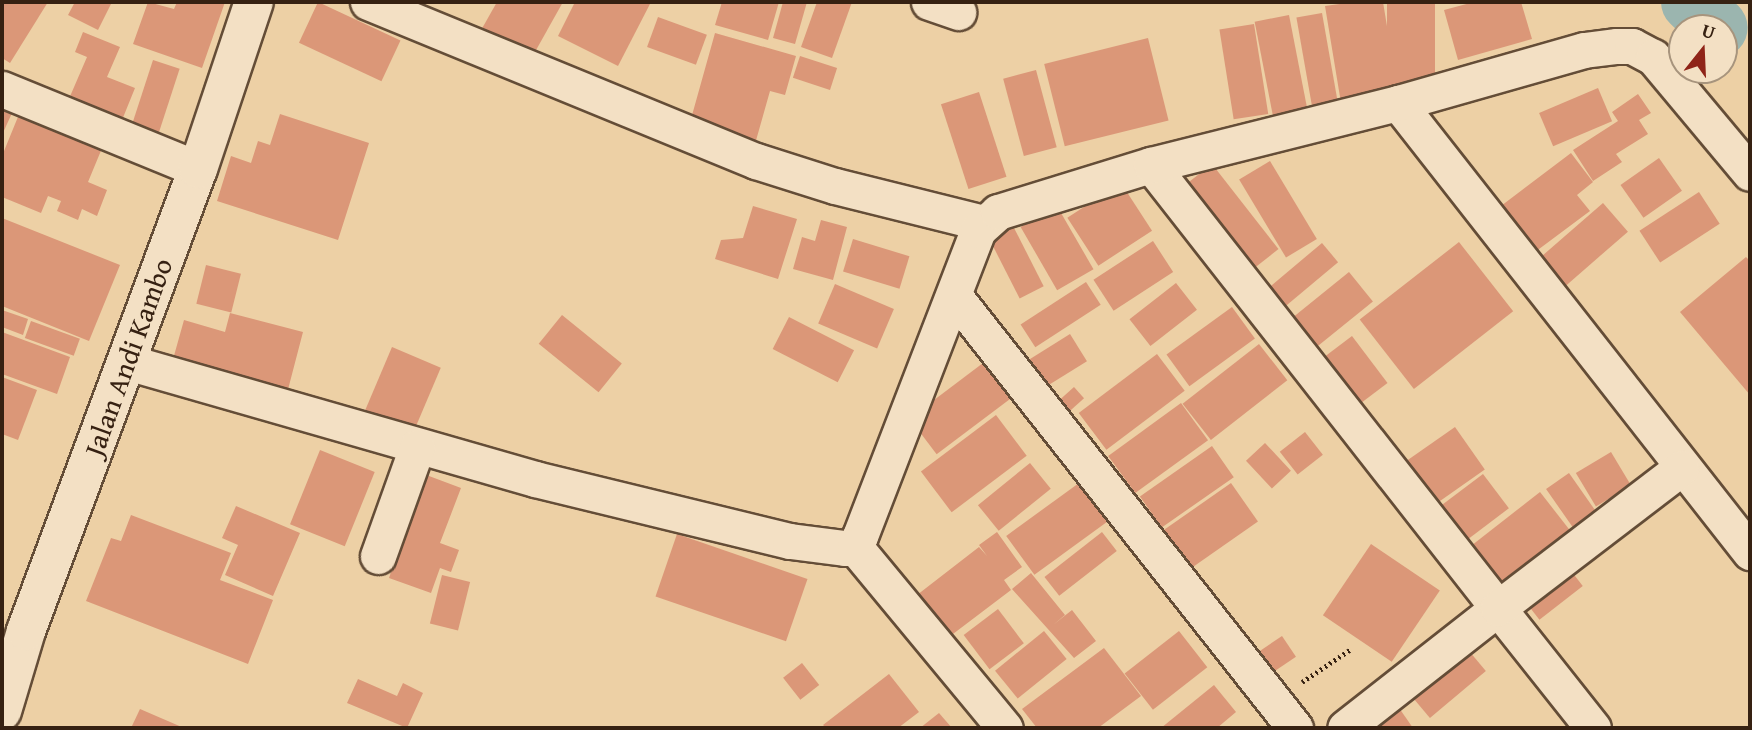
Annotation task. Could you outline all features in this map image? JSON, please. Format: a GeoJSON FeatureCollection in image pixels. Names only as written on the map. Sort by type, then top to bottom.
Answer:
{"type":"FeatureCollection","features":[{"type":"Feature","properties":{"kind":"street","name":"Jalan Andi Kambo"},"geometry":{"type":"LineString","coordinates":[[2,711],[14,627],[127,362],[198,169],[254,2]]}},
{"type":"Feature","properties":{"kind":"street"},"geometry":{"type":"LineString","coordinates":[[368,2],[756,161],[835,186],[983,223]]}},
{"type":"Feature","properties":{"kind":"street"},"geometry":{"type":"LineString","coordinates":[[855,547],[983,223],[998,212],[1057,190],[1398,103],[1584,50],[1632,46],[1653,57],[1750,173]]}},
{"type":"Feature","properties":{"kind":"street"},"geometry":{"type":"LineString","coordinates":[[2,89],[198,169]]}},
{"type":"Feature","properties":{"kind":"street"},"geometry":{"type":"LineString","coordinates":[[1398,103],[1681,468],[1750,552]]}},
{"type":"Feature","properties":{"kind":"street"},"geometry":{"type":"LineString","coordinates":[[1152,165],[1593,728]]}},
{"type":"Feature","properties":{"kind":"street"},"geometry":{"type":"LineString","coordinates":[[955,296],[1285,714]]}},
{"type":"Feature","properties":{"kind":"street"},"geometry":{"type":"LineString","coordinates":[[127,362],[417,447],[790,541],[855,547],[1005,728]]}},
{"type":"Feature","properties":{"kind":"street"},"geometry":{"type":"LineString","coordinates":[[378,556],[417,447]]}},
{"type":"Feature","properties":{"kind":"street"},"geometry":{"type":"LineString","coordinates":[[1345,728],[1681,468]]}},
{"type":"Feature","properties":{"kind":"path"},"geometry":{"type":"LineString","coordinates":[[1285,714],[1352,649]]}},
{"type":"Feature","properties":{"kind":"building"},"geometry":{"type":"Polygon","coordinates":[[[2,2],[48,2],[10,63],[2,58],[2,2]]]}},
{"type":"Feature","properties":{"kind":"building"},"geometry":{"type":"Polygon","coordinates":[[[75,2],[112,2],[98,30],[68,15],[75,2]]]}},
{"type":"Feature","properties":{"kind":"building"},"geometry":{"type":"Polygon","coordinates":[[[148,2],[174,9],[177,2],[225,2],[202,68],[133,44],[148,2]]]}},
{"type":"Feature","properties":{"kind":"building"},"geometry":{"type":"Polygon","coordinates":[[[318,2],[400,40],[381,81],[299,43],[318,2]]]}},
{"type":"Feature","properties":{"kind":"building"},"geometry":{"type":"Polygon","coordinates":[[[497,2],[563,2],[531,59],[480,32],[497,2]]]}},
{"type":"Feature","properties":{"kind":"building"},"geometry":{"type":"Polygon","coordinates":[[[575,2],[651,2],[618,66],[558,36],[575,2]]]}},
{"type":"Feature","properties":{"kind":"building"},"geometry":{"type":"Polygon","coordinates":[[[722,2],[779,2],[768,40],[715,25],[722,2]]]}},
{"type":"Feature","properties":{"kind":"building"},"geometry":{"type":"Polygon","coordinates":[[[783,2],[807,2],[795,44],[773,38],[783,2]]]}},
{"type":"Feature","properties":{"kind":"building"},"geometry":{"type":"Polygon","coordinates":[[[817,2],[852,2],[832,58],[801,47],[817,2]]]}},
{"type":"Feature","properties":{"kind":"building"},"geometry":{"type":"Polygon","coordinates":[[[1383,2],[1398,93],[1341,103],[1325,6],[1383,2]]]}},
{"type":"Feature","properties":{"kind":"building"},"geometry":{"type":"Polygon","coordinates":[[[1387,2],[1435,2],[1435,90],[1387,90],[1387,2]]]}},
{"type":"Feature","properties":{"kind":"building"},"geometry":{"type":"Polygon","coordinates":[[[1474,2],[1521,2],[1532,39],[1458,60],[1444,10],[1474,2]]]}},
{"type":"Feature","properties":{"kind":"building"},"geometry":{"type":"Polygon","coordinates":[[[1322,13],[1338,103],[1312,107],[1296,18],[1322,13]]]}},
{"type":"Feature","properties":{"kind":"building"},"geometry":{"type":"Polygon","coordinates":[[[1289,15],[1307,109],[1273,116],[1255,22],[1289,15]]]}},
{"type":"Feature","properties":{"kind":"building"},"geometry":{"type":"Polygon","coordinates":[[[658,17],[707,35],[696,65],[647,47],[658,17]]]}},
{"type":"Feature","properties":{"kind":"building"},"geometry":{"type":"Polygon","coordinates":[[[1254,24],[1268,114],[1234,119],[1219,29],[1254,24]]]}},
{"type":"Feature","properties":{"kind":"building"},"geometry":{"type":"Polygon","coordinates":[[[83,32],[120,47],[107,77],[135,88],[118,130],[65,108],[87,57],[75,52],[83,32]]]}},
{"type":"Feature","properties":{"kind":"building"},"geometry":{"type":"Polygon","coordinates":[[[715,33],[796,56],[785,95],[770,91],[755,144],[689,126],[715,33]]]}},
{"type":"Feature","properties":{"kind":"building"},"geometry":{"type":"Polygon","coordinates":[[[1148,38],[1169,120],[1065,146],[1044,64],[1148,38]]]}},
{"type":"Feature","properties":{"kind":"building"},"geometry":{"type":"Polygon","coordinates":[[[800,56],[837,68],[830,90],[793,78],[800,56]]]}},
{"type":"Feature","properties":{"kind":"building"},"geometry":{"type":"Polygon","coordinates":[[[153,60],[180,69],[156,140],[130,131],[153,60]]]}},
{"type":"Feature","properties":{"kind":"building"},"geometry":{"type":"Polygon","coordinates":[[[1036,70],[1057,147],[1024,156],[1003,79],[1036,70]]]}},
{"type":"Feature","properties":{"kind":"building"},"geometry":{"type":"Polygon","coordinates":[[[1598,88],[1612,121],[1553,146],[1539,113],[1598,88]]]}},
{"type":"Feature","properties":{"kind":"building"},"geometry":{"type":"Polygon","coordinates":[[[979,92],[1007,177],[968,189],[941,104],[979,92]]]}},
{"type":"Feature","properties":{"kind":"building"},"geometry":{"type":"Polygon","coordinates":[[[1638,94],[1651,113],[1639,120],[1648,134],[1616,154],[1622,162],[1593,181],[1573,150],[1618,121],[1612,112],[1638,94]]]}},
{"type":"Feature","properties":{"kind":"building"},"geometry":{"type":"Polygon","coordinates":[[[2,95],[17,102],[2,135],[2,95]]]}},
{"type":"Feature","properties":{"kind":"building"},"geometry":{"type":"Polygon","coordinates":[[[22,107],[105,141],[88,182],[107,190],[97,216],[82,209],[78,220],[57,211],[61,201],[48,196],[41,213],[2,197],[2,156],[22,107]]]}},
{"type":"Feature","properties":{"kind":"building"},"geometry":{"type":"Polygon","coordinates":[[[280,114],[369,143],[338,240],[217,201],[231,156],[251,163],[258,141],[270,145],[280,114]]]}},
{"type":"Feature","properties":{"kind":"building"},"geometry":{"type":"Polygon","coordinates":[[[1571,153],[1593,182],[1577,195],[1590,211],[1531,255],[1497,209],[1571,153]]]}},
{"type":"Feature","properties":{"kind":"building"},"geometry":{"type":"Polygon","coordinates":[[[1659,158],[1682,191],[1643,218],[1620,185],[1659,158]]]}},
{"type":"Feature","properties":{"kind":"building"},"geometry":{"type":"Polygon","coordinates":[[[1270,161],[1317,239],[1286,258],[1239,180],[1270,161]]]}},
{"type":"Feature","properties":{"kind":"building"},"geometry":{"type":"Polygon","coordinates":[[[1212,164],[1278,249],[1244,276],[1177,191],[1212,164]]]}},
{"type":"Feature","properties":{"kind":"building"},"geometry":{"type":"Polygon","coordinates":[[[1121,183],[1152,231],[1098,266],[1067,218],[1121,183]]]}},
{"type":"Feature","properties":{"kind":"building"},"geometry":{"type":"Polygon","coordinates":[[[1699,192],[1720,224],[1660,263],[1639,231],[1699,192]]]}},
{"type":"Feature","properties":{"kind":"building"},"geometry":{"type":"Polygon","coordinates":[[[1603,203],[1628,232],[1565,286],[1540,257],[1603,203]]]}},
{"type":"Feature","properties":{"kind":"building"},"geometry":{"type":"Polygon","coordinates":[[[753,206],[797,219],[778,279],[715,259],[721,240],[743,238],[753,206]]]}},
{"type":"Feature","properties":{"kind":"building"},"geometry":{"type":"Polygon","coordinates":[[[1057,206],[1094,269],[1057,290],[1021,227],[1057,206]]]}},
{"type":"Feature","properties":{"kind":"building"},"geometry":{"type":"Polygon","coordinates":[[[2,218],[120,265],[89,341],[2,306],[2,218]]]}},
{"type":"Feature","properties":{"kind":"building"},"geometry":{"type":"Polygon","coordinates":[[[821,220],[847,227],[833,280],[793,269],[802,237],[815,241],[821,220]]]}},
{"type":"Feature","properties":{"kind":"building"},"geometry":{"type":"Polygon","coordinates":[[[1011,222],[1044,286],[1020,298],[987,234],[1011,222]]]}},
{"type":"Feature","properties":{"kind":"building"},"geometry":{"type":"Polygon","coordinates":[[[853,239],[909,256],[899,289],[843,272],[853,239]]]}},
{"type":"Feature","properties":{"kind":"building"},"geometry":{"type":"Polygon","coordinates":[[[1153,241],[1173,272],[1114,311],[1093,280],[1153,241]]]}},
{"type":"Feature","properties":{"kind":"building"},"geometry":{"type":"Polygon","coordinates":[[[1459,242],[1513,311],[1414,389],[1360,320],[1459,242]]]}},
{"type":"Feature","properties":{"kind":"building"},"geometry":{"type":"Polygon","coordinates":[[[1322,243],[1338,262],[1277,314],[1261,294],[1322,243]]]}},
{"type":"Feature","properties":{"kind":"building"},"geometry":{"type":"Polygon","coordinates":[[[1746,257],[1750,261],[1750,395],[1680,312],[1746,257]]]}},
{"type":"Feature","properties":{"kind":"building"},"geometry":{"type":"Polygon","coordinates":[[[206,265],[241,274],[231,313],[196,304],[206,265]]]}},
{"type":"Feature","properties":{"kind":"building"},"geometry":{"type":"Polygon","coordinates":[[[1349,272],[1373,302],[1314,349],[1290,320],[1349,272]]]}},
{"type":"Feature","properties":{"kind":"building"},"geometry":{"type":"Polygon","coordinates":[[[1086,282],[1101,305],[1035,347],[1021,324],[1086,282]]]}},
{"type":"Feature","properties":{"kind":"building"},"geometry":{"type":"Polygon","coordinates":[[[1176,283],[1197,310],[1150,346],[1130,319],[1176,283]]]}},
{"type":"Feature","properties":{"kind":"building"},"geometry":{"type":"Polygon","coordinates":[[[835,284],[894,309],[877,349],[818,324],[835,284]]]}},
{"type":"Feature","properties":{"kind":"building"},"geometry":{"type":"Polygon","coordinates":[[[1232,307],[1255,339],[1189,386],[1166,355],[1232,307]]]}},
{"type":"Feature","properties":{"kind":"building"},"geometry":{"type":"Polygon","coordinates":[[[2,310],[28,319],[23,335],[2,327],[2,310]]]}},
{"type":"Feature","properties":{"kind":"building"},"geometry":{"type":"Polygon","coordinates":[[[230,313],[303,332],[285,401],[170,370],[184,320],[225,332],[230,313]]]}},
{"type":"Feature","properties":{"kind":"building"},"geometry":{"type":"Polygon","coordinates":[[[562,315],[622,363],[599,392],[539,344],[562,315]]]}},
{"type":"Feature","properties":{"kind":"building"},"geometry":{"type":"Polygon","coordinates":[[[789,317],[854,350],[838,382],[773,349],[789,317]]]}},
{"type":"Feature","properties":{"kind":"building"},"geometry":{"type":"Polygon","coordinates":[[[31,321],[80,339],[74,356],[25,338],[31,321]]]}},
{"type":"Feature","properties":{"kind":"building"},"geometry":{"type":"Polygon","coordinates":[[[2,332],[70,357],[57,394],[2,374],[2,332]]]}},
{"type":"Feature","properties":{"kind":"building"},"geometry":{"type":"Polygon","coordinates":[[[1070,334],[1087,361],[1046,387],[1029,359],[1070,334]]]}},
{"type":"Feature","properties":{"kind":"building"},"geometry":{"type":"Polygon","coordinates":[[[1352,336],[1388,383],[1355,408],[1319,361],[1352,336]]]}},
{"type":"Feature","properties":{"kind":"building"},"geometry":{"type":"Polygon","coordinates":[[[1259,344],[1287,380],[1211,440],[1183,404],[1259,344]]]}},
{"type":"Feature","properties":{"kind":"building"},"geometry":{"type":"Polygon","coordinates":[[[392,347],[441,368],[410,440],[361,420],[392,347]]]}},
{"type":"Feature","properties":{"kind":"building"},"geometry":{"type":"Polygon","coordinates":[[[1157,354],[1185,391],[1106,450],[1079,413],[1157,354]]]}},
{"type":"Feature","properties":{"kind":"building"},"geometry":{"type":"Polygon","coordinates":[[[991,357],[1018,393],[937,454],[910,418],[991,357]]]}},
{"type":"Feature","properties":{"kind":"building"},"geometry":{"type":"Polygon","coordinates":[[[2,377],[37,390],[18,440],[2,434],[2,377]]]}},
{"type":"Feature","properties":{"kind":"building"},"geometry":{"type":"Polygon","coordinates":[[[1074,387],[1084,398],[1068,412],[1058,401],[1074,387]]]}},
{"type":"Feature","properties":{"kind":"building"},"geometry":{"type":"Polygon","coordinates":[[[1181,403],[1208,440],[1135,493],[1108,456],[1181,403]]]}},
{"type":"Feature","properties":{"kind":"building"},"geometry":{"type":"Polygon","coordinates":[[[996,415],[1027,456],[952,512],[921,472],[996,415]]]}},
{"type":"Feature","properties":{"kind":"building"},"geometry":{"type":"Polygon","coordinates":[[[1455,427],[1485,470],[1428,509],[1398,467],[1455,427]]]}},
{"type":"Feature","properties":{"kind":"building"},"geometry":{"type":"Polygon","coordinates":[[[1305,432],[1323,455],[1298,475],[1280,452],[1305,432]]]}},
{"type":"Feature","properties":{"kind":"building"},"geometry":{"type":"Polygon","coordinates":[[[1265,443],[1291,471],[1272,489],[1246,461],[1265,443]]]}},
{"type":"Feature","properties":{"kind":"building"},"geometry":{"type":"Polygon","coordinates":[[[1212,446],[1234,477],[1162,528],[1140,496],[1212,446]]]}},
{"type":"Feature","properties":{"kind":"building"},"geometry":{"type":"Polygon","coordinates":[[[320,450],[375,472],[345,546],[290,524],[320,450]]]}},
{"type":"Feature","properties":{"kind":"building"},"geometry":{"type":"Polygon","coordinates":[[[1611,452],[1631,485],[1596,507],[1576,473],[1611,452]]]}},
{"type":"Feature","properties":{"kind":"building"},"geometry":{"type":"Polygon","coordinates":[[[1030,463],[1051,489],[999,531],[978,505],[1030,463]]]}},
{"type":"Feature","properties":{"kind":"building"},"geometry":{"type":"Polygon","coordinates":[[[421,473],[461,488],[440,543],[459,550],[451,572],[440,568],[431,593],[389,578],[398,552],[393,550],[421,473]]]}},
{"type":"Feature","properties":{"kind":"building"},"geometry":{"type":"Polygon","coordinates":[[[1569,473],[1597,513],[1574,529],[1546,489],[1569,473]]]}},
{"type":"Feature","properties":{"kind":"building"},"geometry":{"type":"Polygon","coordinates":[[[1483,474],[1509,508],[1455,549],[1429,514],[1483,474]]]}},
{"type":"Feature","properties":{"kind":"building"},"geometry":{"type":"Polygon","coordinates":[[[1079,483],[1107,522],[1034,575],[1006,536],[1079,483]]]}},
{"type":"Feature","properties":{"kind":"building"},"geometry":{"type":"Polygon","coordinates":[[[1231,483],[1258,522],[1182,575],[1155,536],[1231,483]]]}},
{"type":"Feature","properties":{"kind":"building"},"geometry":{"type":"Polygon","coordinates":[[[1540,492],[1572,533],[1497,591],[1465,550],[1540,492]]]}},
{"type":"Feature","properties":{"kind":"building"},"geometry":{"type":"Polygon","coordinates":[[[236,506],[300,533],[273,596],[225,575],[238,545],[222,538],[236,506]]]}},
{"type":"Feature","properties":{"kind":"building"},"geometry":{"type":"Polygon","coordinates":[[[131,515],[231,553],[220,580],[273,600],[248,664],[86,601],[111,538],[121,541],[131,515]]]}},
{"type":"Feature","properties":{"kind":"building"},"geometry":{"type":"Polygon","coordinates":[[[997,532],[1022,567],[1004,580],[1011,590],[949,637],[917,595],[979,547],[987,556],[979,545],[997,532]]]}},
{"type":"Feature","properties":{"kind":"building"},"geometry":{"type":"Polygon","coordinates":[[[1102,532],[1117,551],[1059,596],[1044,577],[1102,532]]]}},
{"type":"Feature","properties":{"kind":"building"},"geometry":{"type":"Polygon","coordinates":[[[677,534],[807,579],[786,641],[656,596],[677,534]]]}},
{"type":"Feature","properties":{"kind":"building"},"geometry":{"type":"Polygon","coordinates":[[[1371,544],[1440,590],[1392,662],[1323,615],[1371,544]]]}},
{"type":"Feature","properties":{"kind":"building"},"geometry":{"type":"Polygon","coordinates":[[[1568,567],[1583,586],[1539,620],[1525,601],[1568,567]]]}},
{"type":"Feature","properties":{"kind":"building"},"geometry":{"type":"Polygon","coordinates":[[[1031,573],[1065,615],[1053,625],[1072,610],[1096,641],[1074,658],[1012,589],[1031,573]]]}},
{"type":"Feature","properties":{"kind":"building"},"geometry":{"type":"Polygon","coordinates":[[[442,575],[470,582],[458,631],[430,624],[442,575]]]}},
{"type":"Feature","properties":{"kind":"building"},"geometry":{"type":"Polygon","coordinates":[[[998,609],[1024,643],[990,669],[964,635],[998,609]]]}},
{"type":"Feature","properties":{"kind":"building"},"geometry":{"type":"Polygon","coordinates":[[[1044,631],[1067,659],[1018,699],[995,671],[1044,631]]]}},
{"type":"Feature","properties":{"kind":"building"},"geometry":{"type":"Polygon","coordinates":[[[1179,631],[1207,667],[1153,710],[1125,673],[1179,631]]]}},
{"type":"Feature","properties":{"kind":"building"},"geometry":{"type":"Polygon","coordinates":[[[1282,636],[1296,657],[1266,677],[1252,656],[1282,636]]]}},
{"type":"Feature","properties":{"kind":"building"},"geometry":{"type":"Polygon","coordinates":[[[1464,645],[1486,671],[1430,718],[1408,692],[1464,645]]]}},
{"type":"Feature","properties":{"kind":"building"},"geometry":{"type":"Polygon","coordinates":[[[1104,648],[1141,696],[1098,728],[1037,728],[1022,709],[1104,648]]]}},
{"type":"Feature","properties":{"kind":"building"},"geometry":{"type":"Polygon","coordinates":[[[802,663],[819,685],[800,700],[783,678],[802,663]]]}},
{"type":"Feature","properties":{"kind":"building"},"geometry":{"type":"Polygon","coordinates":[[[889,674],[919,712],[898,728],[826,728],[823,725],[889,674]]]}},
{"type":"Feature","properties":{"kind":"building"},"geometry":{"type":"Polygon","coordinates":[[[358,679],[397,696],[403,683],[423,693],[407,728],[347,703],[358,679]]]}},
{"type":"Feature","properties":{"kind":"building"},"geometry":{"type":"Polygon","coordinates":[[[1214,685],[1236,712],[1217,728],[1161,728],[1214,685]]]}},
{"type":"Feature","properties":{"kind":"building"},"geometry":{"type":"Polygon","coordinates":[[[1397,705],[1413,728],[1364,728],[1397,705]]]}},
{"type":"Feature","properties":{"kind":"building"},"geometry":{"type":"Polygon","coordinates":[[[140,709],[184,728],[131,728],[140,709]]]}},
{"type":"Feature","properties":{"kind":"building"},"geometry":{"type":"Polygon","coordinates":[[[939,713],[952,728],[920,728],[939,713]]]}},
{"type":"Feature","properties":{"kind":"waterway"},"geometry":{"type":"LineString","coordinates":[[1691,2],[1703,14]]}}]}
